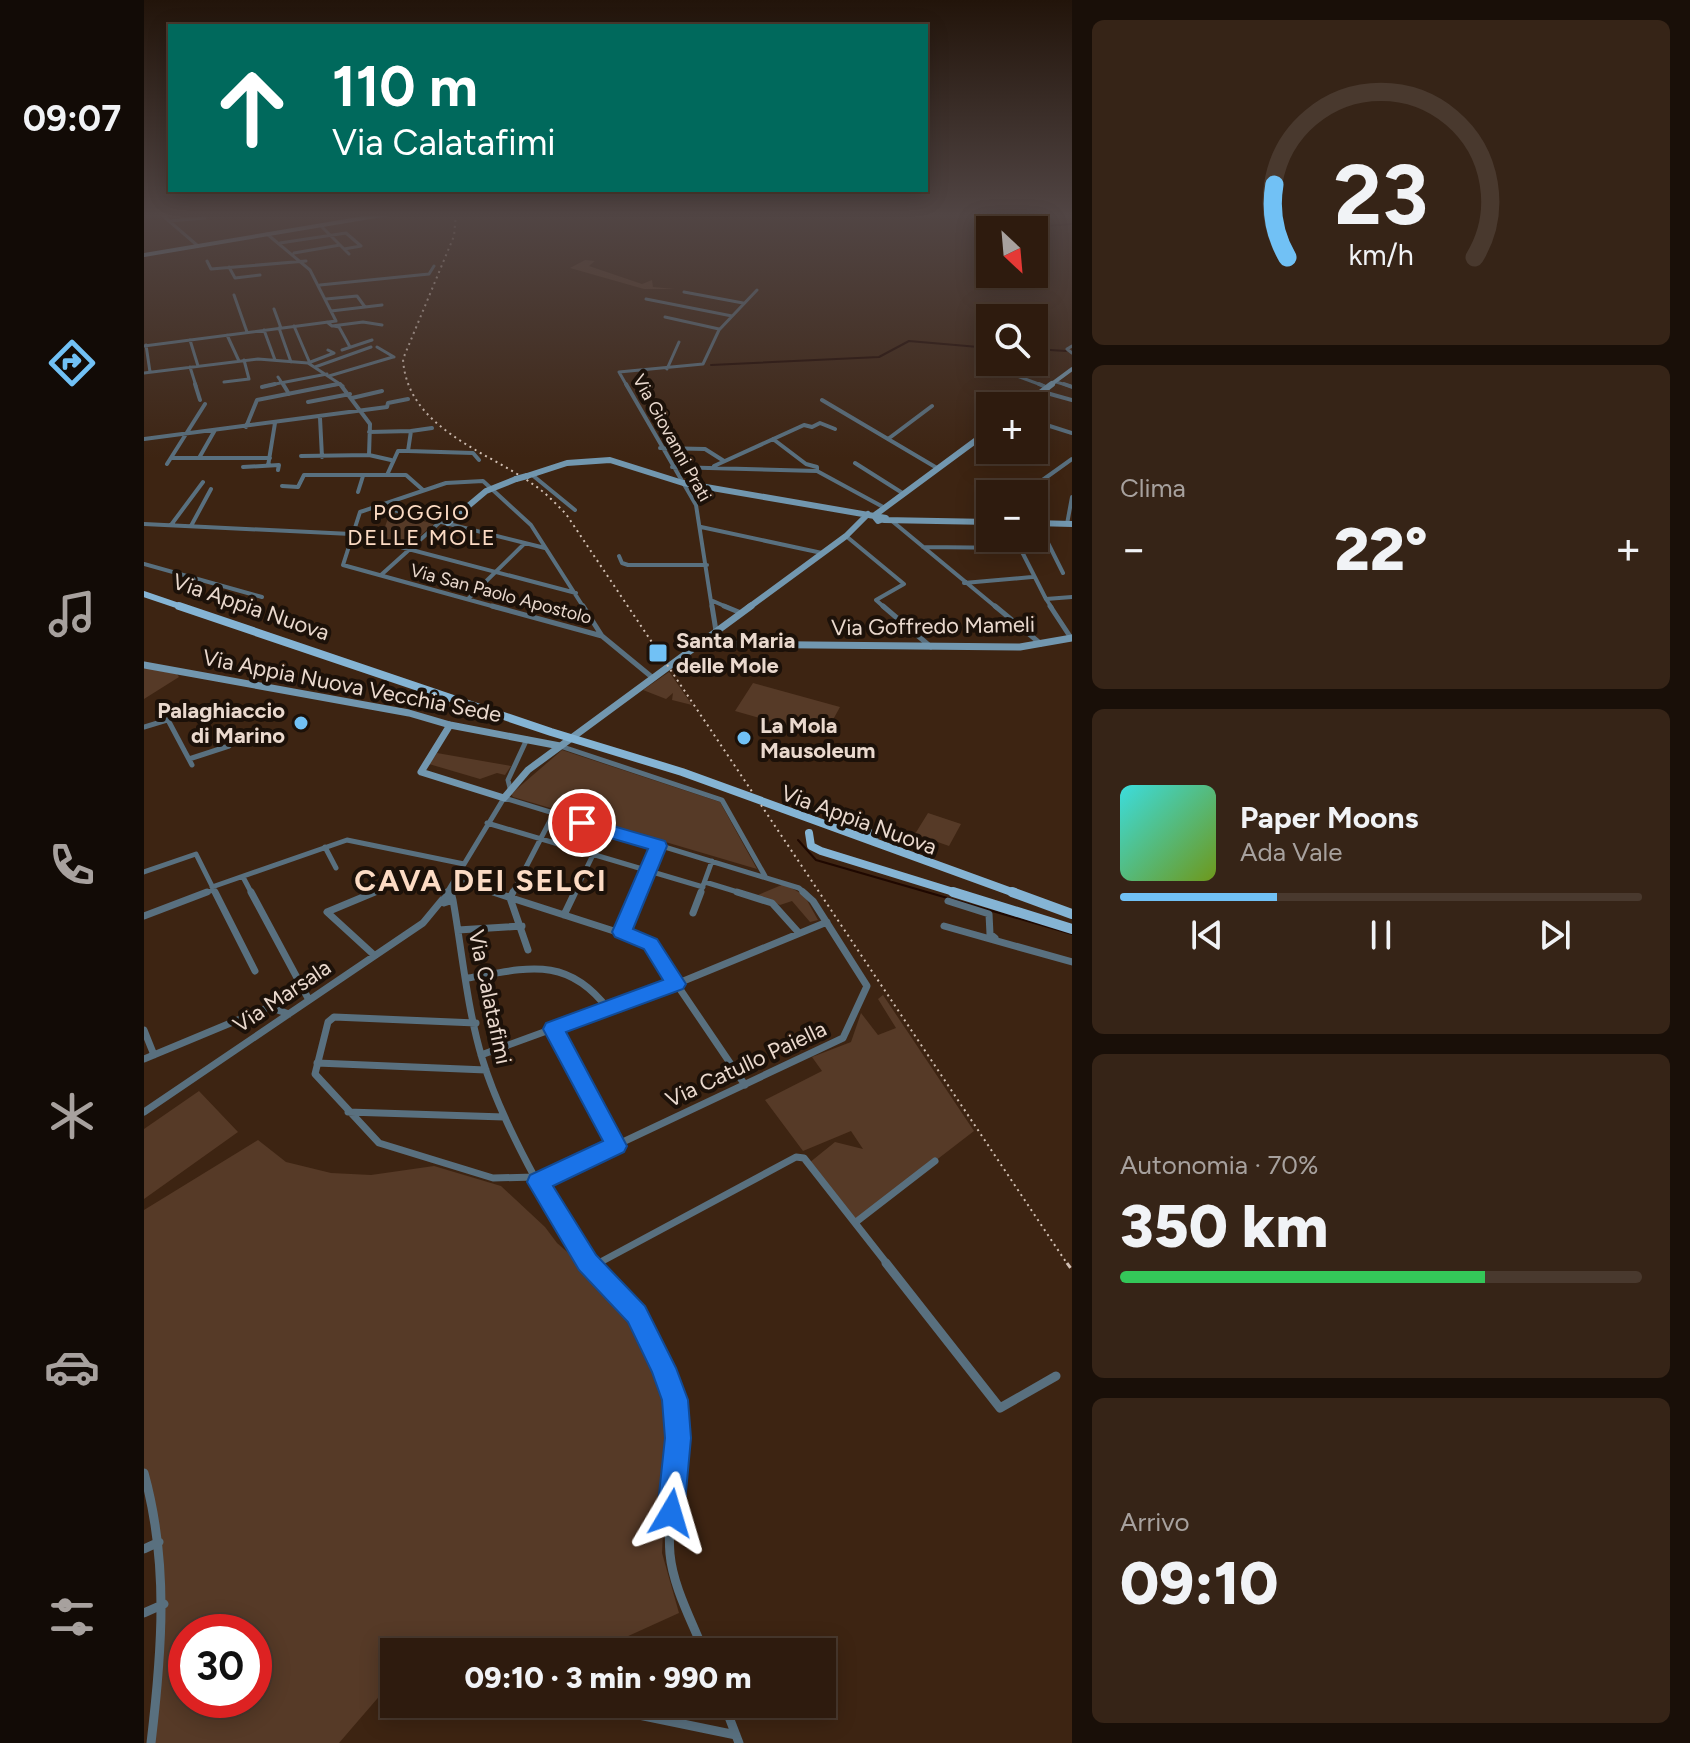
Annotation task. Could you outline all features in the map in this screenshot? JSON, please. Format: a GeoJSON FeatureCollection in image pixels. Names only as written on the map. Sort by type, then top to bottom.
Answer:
{"type":"FeatureCollection","features":[{"type":"Feature","properties":{"kind":"main road","name":"Via Appia Nuova"},"geometry":{"type":"LineString","coordinates":[[144,592],[888,845],[1072,916]]}},
{"type":"Feature","properties":{"kind":"main road","name":"Via Appia Nuova"},"geometry":{"type":"LineString","coordinates":[[632,756],[1072,916]]}},
{"type":"Feature","properties":{"kind":"main road"},"geometry":{"type":"LineString","coordinates":[[831,816],[848,819],[888,845]]}},
{"type":"Feature","properties":{"kind":"main road"},"geometry":{"type":"LineString","coordinates":[[809,833],[807,838],[811,846],[821,851],[1072,929]]}},
{"type":"Feature","properties":{"kind":"street"},"geometry":{"type":"LineString","coordinates":[[234,295],[247,332]]}},
{"type":"Feature","properties":{"kind":"street"},"geometry":{"type":"LineString","coordinates":[[324,295],[336,321],[330,324]]}},
{"type":"Feature","properties":{"kind":"street"},"geometry":{"type":"LineString","coordinates":[[702,295],[743,303]]}},
{"type":"Feature","properties":{"kind":"street","name":"Via Giovanni Prati"},"geometry":{"type":"LineString","coordinates":[[716,631],[696,505],[660,448],[619,372],[667,369],[706,362],[719,329],[751,295]]}},
{"type":"Feature","properties":{"kind":"street"},"geometry":{"type":"LineString","coordinates":[[326,299],[357,296],[365,307]]}},
{"type":"Feature","properties":{"kind":"street"},"geometry":{"type":"LineString","coordinates":[[646,299],[732,316]]}},
{"type":"Feature","properties":{"kind":"street"},"geometry":{"type":"LineString","coordinates":[[331,311],[382,305]]}},
{"type":"Feature","properties":{"kind":"street"},"geometry":{"type":"LineString","coordinates":[[274,309],[291,362]]}},
{"type":"Feature","properties":{"kind":"street"},"geometry":{"type":"LineString","coordinates":[[665,317],[719,329]]}},
{"type":"Feature","properties":{"kind":"street"},"geometry":{"type":"LineString","coordinates":[[150,372],[145,346],[294,326],[363,322],[382,325]]}},
{"type":"Feature","properties":{"kind":"street"},"geometry":{"type":"LineString","coordinates":[[330,324],[339,327],[350,347]]}},
{"type":"Feature","properties":{"kind":"street"},"geometry":{"type":"LineString","coordinates":[[294,326],[308,362],[340,384],[370,424],[369,455]]}},
{"type":"Feature","properties":{"kind":"street"},"geometry":{"type":"LineString","coordinates":[[264,330],[275,360]]}},
{"type":"Feature","properties":{"kind":"street"},"geometry":{"type":"LineString","coordinates":[[224,382],[249,379],[227,335]]}},
{"type":"Feature","properties":{"kind":"street"},"geometry":{"type":"LineString","coordinates":[[190,340],[198,366]]}},
{"type":"Feature","properties":{"kind":"street"},"geometry":{"type":"LineString","coordinates":[[262,387],[328,375],[394,358],[365,342],[342,350]]}},
{"type":"Feature","properties":{"kind":"street","name":"Via Giovanni Prati"},"geometry":{"type":"LineString","coordinates":[[667,369],[679,342]]}},
{"type":"Feature","properties":{"kind":"street"},"geometry":{"type":"LineString","coordinates":[[315,367],[373,345]]}},
{"type":"Feature","properties":{"kind":"street"},"geometry":{"type":"LineString","coordinates":[[1072,346],[1067,349],[1072,353]]}},
{"type":"Feature","properties":{"kind":"street"},"geometry":{"type":"LineString","coordinates":[[144,373],[242,360],[308,362],[334,353],[328,350]]}},
{"type":"Feature","properties":{"kind":"street"},"geometry":{"type":"LineString","coordinates":[[167,464],[202,402],[190,367]]}},
{"type":"Feature","properties":{"kind":"street"},"geometry":{"type":"LineString","coordinates":[[1043,392],[1072,369]]}},
{"type":"Feature","properties":{"kind":"street"},"geometry":{"type":"LineString","coordinates":[[1014,376],[1072,400]]}},
{"type":"Feature","properties":{"kind":"street"},"geometry":{"type":"LineString","coordinates":[[278,377],[289,394]]}},
{"type":"Feature","properties":{"kind":"street"},"geometry":{"type":"LineString","coordinates":[[1056,382],[1072,387]]}},
{"type":"Feature","properties":{"kind":"street"},"geometry":{"type":"LineString","coordinates":[[246,427],[257,400],[340,384]]}},
{"type":"Feature","properties":{"kind":"street"},"geometry":{"type":"LineString","coordinates":[[308,402],[382,391]]}},
{"type":"Feature","properties":{"kind":"street"},"geometry":{"type":"LineString","coordinates":[[144,439],[360,412],[408,399]]}},
{"type":"Feature","properties":{"kind":"street"},"geometry":{"type":"LineString","coordinates":[[822,400],[937,468]]}},
{"type":"Feature","properties":{"kind":"street"},"geometry":{"type":"LineString","coordinates":[[888,439],[932,406]]}},
{"type":"Feature","properties":{"kind":"street"},"geometry":{"type":"LineString","coordinates":[[320,418],[322,457]]}},
{"type":"Feature","properties":{"kind":"street"},"geometry":{"type":"LineString","coordinates":[[268,466],[275,423]]}},
{"type":"Feature","properties":{"kind":"street"},"geometry":{"type":"LineString","coordinates":[[712,467],[804,425],[812,427],[820,423],[835,429]]}},
{"type":"Feature","properties":{"kind":"street"},"geometry":{"type":"LineString","coordinates":[[1048,425],[1072,433]]}},
{"type":"Feature","properties":{"kind":"street"},"geometry":{"type":"LineString","coordinates":[[369,432],[432,428]]}},
{"type":"Feature","properties":{"kind":"street"},"geometry":{"type":"LineString","coordinates":[[199,458],[215,430]]}},
{"type":"Feature","properties":{"kind":"street"},"geometry":{"type":"LineString","coordinates":[[408,451],[411,431]]}},
{"type":"Feature","properties":{"kind":"street"},"geometry":{"type":"LineString","coordinates":[[773,439],[805,466],[881,515],[1041,644]]}},
{"type":"Feature","properties":{"kind":"street"},"geometry":{"type":"LineString","coordinates":[[745,1085],[650,944],[622,932],[455,880],[510,788],[557,745],[572,738],[860,524],[881,515],[976,440]]}},
{"type":"Feature","properties":{"kind":"street"},"geometry":{"type":"LineString","coordinates":[[660,448],[705,449],[724,461]]}},
{"type":"Feature","properties":{"kind":"street"},"geometry":{"type":"LineString","coordinates":[[387,475],[391,460],[398,451],[473,453],[479,460]]}},
{"type":"Feature","properties":{"kind":"street"},"geometry":{"type":"LineString","coordinates":[[301,456],[369,455],[391,460]]}},
{"type":"Feature","properties":{"kind":"street"},"geometry":{"type":"LineString","coordinates":[[171,458],[270,458]]}},
{"type":"Feature","properties":{"kind":"street"},"geometry":{"type":"LineString","coordinates":[[1043,480],[1072,459]]}},
{"type":"Feature","properties":{"kind":"street"},"geometry":{"type":"LineString","coordinates":[[381,575],[490,488],[567,463],[619,462],[683,483],[881,515],[976,520]]}},
{"type":"Feature","properties":{"kind":"street"},"geometry":{"type":"LineString","coordinates":[[855,463],[904,494]]}},
{"type":"Feature","properties":{"kind":"street"},"geometry":{"type":"LineString","coordinates":[[243,467],[279,465],[278,470]]}},
{"type":"Feature","properties":{"kind":"street"},"geometry":{"type":"LineString","coordinates":[[665,477],[673,468],[805,466]]}},
{"type":"Feature","properties":{"kind":"street"},"geometry":{"type":"LineString","coordinates":[[282,486],[298,487],[304,475],[408,475],[423,490]]}},
{"type":"Feature","properties":{"kind":"street"},"geometry":{"type":"LineString","coordinates":[[529,475],[575,510]]}},
{"type":"Feature","properties":{"kind":"street"},"geometry":{"type":"LineString","coordinates":[[358,492],[363,476]]}},
{"type":"Feature","properties":{"kind":"street"},"geometry":{"type":"LineString","coordinates":[[351,534],[360,512],[373,506],[423,490],[476,479],[525,518],[602,636],[653,678]]}},
{"type":"Feature","properties":{"kind":"street"},"geometry":{"type":"LineString","coordinates":[[171,525],[203,482]]}},
{"type":"Feature","properties":{"kind":"street"},"geometry":{"type":"LineString","coordinates":[[191,526],[211,489]]}},
{"type":"Feature","properties":{"kind":"street"},"geometry":{"type":"LineString","coordinates":[[1048,523],[1069,524],[1072,497]]}},
{"type":"Feature","properties":{"kind":"street"},"geometry":{"type":"LineString","coordinates":[[373,506],[545,548]]}},
{"type":"Feature","properties":{"kind":"street"},"geometry":{"type":"LineString","coordinates":[[860,524],[881,515]]}},
{"type":"Feature","properties":{"kind":"street"},"geometry":{"type":"LineString","coordinates":[[144,524],[351,534],[576,593]]}},
{"type":"Feature","properties":{"kind":"street"},"geometry":{"type":"LineString","coordinates":[[701,527],[822,553]]}},
{"type":"Feature","properties":{"kind":"street","name":"Via San Paolo Apostolo"},"geometry":{"type":"LineString","coordinates":[[351,534],[342,564],[346,566],[602,636]]}},
{"type":"Feature","properties":{"kind":"street"},"geometry":{"type":"LineString","coordinates":[[846,536],[904,584],[876,600],[931,647]]}},
{"type":"Feature","properties":{"kind":"street"},"geometry":{"type":"LineString","coordinates":[[468,599],[525,543]]}},
{"type":"Feature","properties":{"kind":"street"},"geometry":{"type":"LineString","coordinates":[[1048,545],[1063,573]]}},
{"type":"Feature","properties":{"kind":"street"},"geometry":{"type":"LineString","coordinates":[[921,547],[976,548]]}},
{"type":"Feature","properties":{"kind":"street"},"geometry":{"type":"LineString","coordinates":[[1021,552],[1032,577],[1072,638]]}},
{"type":"Feature","properties":{"kind":"street"},"geometry":{"type":"LineString","coordinates":[[619,556],[624,564],[707,565]]}},
{"type":"Feature","properties":{"kind":"street"},"geometry":{"type":"LineString","coordinates":[[144,564],[262,597]]}},
{"type":"Feature","properties":{"kind":"street"},"geometry":{"type":"LineString","coordinates":[[964,583],[1032,577]]}},
{"type":"Feature","properties":{"kind":"street"},"geometry":{"type":"LineString","coordinates":[[1046,599],[1072,597]]}},
{"type":"Feature","properties":{"kind":"street"},"geometry":{"type":"LineString","coordinates":[[713,601],[741,613]]}},
{"type":"Feature","properties":{"kind":"street","name":"Via Goffredo Mameli"},"geometry":{"type":"LineString","coordinates":[[698,644],[931,647],[1041,644],[1072,638]]}},
{"type":"Feature","properties":{"kind":"street","name":"Via Appia Nuova Vecchia Sede"},"geometry":{"type":"LineString","coordinates":[[144,665],[404,712],[450,725],[557,745]]}},
{"type":"Feature","properties":{"kind":"street"},"geometry":{"type":"LineString","coordinates":[[144,727],[190,713]]}},
{"type":"Feature","properties":{"kind":"street"},"geometry":{"type":"LineString","coordinates":[[168,720],[191,762],[229,746]]}},
{"type":"Feature","properties":{"kind":"street"},"geometry":{"type":"LineString","coordinates":[[450,725],[421,772],[504,798]]}},
{"type":"Feature","properties":{"kind":"street"},"geometry":{"type":"LineString","coordinates":[[510,788],[508,780],[527,739]]}},
{"type":"Feature","properties":{"kind":"street"},"geometry":{"type":"LineString","coordinates":[[557,745],[722,800],[765,876]]}},
{"type":"Feature","properties":{"kind":"street"},"geometry":{"type":"LineString","coordinates":[[490,794],[510,788]]}},
{"type":"Feature","properties":{"kind":"street","name":"Via Catullo Paiella"},"geometry":{"type":"LineString","coordinates":[[317,1063],[317,1079],[370,1137],[386,1146],[493,1178],[537,1180],[616,1146],[848,1034],[853,1012],[866,995],[867,986],[827,922],[803,891],[765,876],[504,798]]}},
{"type":"Feature","properties":{"kind":"street"},"geometry":{"type":"LineString","coordinates":[[510,898],[553,815]]}},
{"type":"Feature","properties":{"kind":"street"},"geometry":{"type":"LineString","coordinates":[[487,823],[648,871],[757,898],[774,905],[799,933]]}},
{"type":"Feature","properties":{"kind":"street"},"geometry":{"type":"LineString","coordinates":[[564,915],[605,830]]}},
{"type":"Feature","properties":{"kind":"street"},"geometry":{"type":"LineString","coordinates":[[144,916],[347,840],[464,864]]}},
{"type":"Feature","properties":{"kind":"street"},"geometry":{"type":"LineString","coordinates":[[622,932],[658,846]]}},
{"type":"Feature","properties":{"kind":"street"},"geometry":{"type":"LineString","coordinates":[[325,847],[336,868]]}},
{"type":"Feature","properties":{"kind":"street"},"geometry":{"type":"LineString","coordinates":[[144,872],[196,854],[255,971]]}},
{"type":"Feature","properties":{"kind":"street"},"geometry":{"type":"LineString","coordinates":[[693,913],[712,861]]}},
{"type":"Feature","properties":{"kind":"street"},"geometry":{"type":"LineString","coordinates":[[243,877],[309,1000]]}},
{"type":"Feature","properties":{"kind":"street","name":"Via Calatafimi"},"geometry":{"type":"LineString","coordinates":[[455,880],[445,903],[458,930],[481,1055],[504,1117],[537,1180],[592,1266],[636,1314],[664,1368],[675,1400],[678,1438],[670,1554],[680,1592],[698,1638]]}},
{"type":"Feature","properties":{"kind":"street"},"geometry":{"type":"LineString","coordinates":[[374,955],[327,912],[382,889]]}},
{"type":"Feature","properties":{"kind":"street"},"geometry":{"type":"LineString","coordinates":[[510,898],[528,950]]}},
{"type":"Feature","properties":{"kind":"street"},"geometry":{"type":"LineString","coordinates":[[948,901],[989,914],[992,919],[990,934],[995,938]]}},
{"type":"Feature","properties":{"kind":"street","name":"Via Marsala"},"geometry":{"type":"LineString","coordinates":[[144,1112],[426,920],[445,903]]}},
{"type":"Feature","properties":{"kind":"street"},"geometry":{"type":"LineString","coordinates":[[481,1055],[676,984],[827,922]]}},
{"type":"Feature","properties":{"kind":"street"},"geometry":{"type":"LineString","coordinates":[[458,930],[522,926]]}},
{"type":"Feature","properties":{"kind":"street"},"geometry":{"type":"LineString","coordinates":[[944,926],[1072,962]]}},
{"type":"Feature","properties":{"kind":"street"},"geometry":{"type":"LineString","coordinates":[[468,978],[558,968],[590,984],[608,1009]]}},
{"type":"Feature","properties":{"kind":"street"},"geometry":{"type":"LineString","coordinates":[[144,1059],[268,1008],[289,1014]]}},
{"type":"Feature","properties":{"kind":"street"},"geometry":{"type":"LineString","coordinates":[[476,1023],[334,1017],[328,1021],[317,1063],[486,1070]]}},
{"type":"Feature","properties":{"kind":"street"},"geometry":{"type":"LineString","coordinates":[[554,1029],[616,1146]]}},
{"type":"Feature","properties":{"kind":"street"},"geometry":{"type":"LineString","coordinates":[[144,1030],[154,1055]]}},
{"type":"Feature","properties":{"kind":"street"},"geometry":{"type":"LineString","coordinates":[[347,1111],[504,1117]]}},
{"type":"Feature","properties":{"kind":"street"},"geometry":{"type":"LineString","coordinates":[[592,1266],[796,1157],[809,1163],[1000,1408],[1056,1376]]}},
{"type":"Feature","properties":{"kind":"street"},"geometry":{"type":"LineString","coordinates":[[856,1222],[935,1161]]}},
{"type":"Feature","properties":{"kind":"street"},"geometry":{"type":"LineString","coordinates":[[144,1473],[159,1542],[164,1604],[162,1654],[151,1743]]}},
{"type":"Feature","properties":{"kind":"street"},"geometry":{"type":"LineString","coordinates":[[144,1549],[159,1542]]}},
{"type":"Feature","properties":{"kind":"street"},"geometry":{"type":"LineString","coordinates":[[144,1613],[164,1604]]}},
{"type":"Feature","properties":{"kind":"street"},"geometry":{"type":"LineString","coordinates":[[648,1718],[738,1739]]}},
{"type":"Feature","properties":{"kind":"street"},"geometry":{"type":"LineString","coordinates":[[730,1718],[738,1739]]}},
{"type":"Feature","properties":{"kind":"shaded area"},"geometry":{"type":"Polygon","coordinates":[[[390,513],[434,524],[408,546],[357,534],[358,530],[383,532],[390,513]]]}},
{"type":"Feature","properties":{"kind":"shaded area"},"geometry":{"type":"Polygon","coordinates":[[[144,668],[177,674],[179,677],[144,699],[144,668]]]}},
{"type":"Feature","properties":{"kind":"shaded area"},"geometry":{"type":"Polygon","coordinates":[[[669,672],[692,705],[672,700],[673,693],[666,699],[643,690],[669,672]]]}},
{"type":"Feature","properties":{"kind":"shaded area"},"geometry":{"type":"Polygon","coordinates":[[[753,683],[840,707],[824,736],[735,711],[753,683]]]}},
{"type":"Feature","properties":{"kind":"shaded area"},"geometry":{"type":"Polygon","coordinates":[[[562,750],[720,802],[757,869],[513,797],[511,794],[562,750]]]}},
{"type":"Feature","properties":{"kind":"shaded area"},"geometry":{"type":"Polygon","coordinates":[[[437,753],[511,766],[505,775],[497,773],[480,779],[429,764],[437,753]]]}},
{"type":"Feature","properties":{"kind":"shaded area"},"geometry":{"type":"Polygon","coordinates":[[[928,813],[961,824],[949,846],[915,834],[928,813]]]}},
{"type":"Feature","properties":{"kind":"shaded area"},"geometry":{"type":"Polygon","coordinates":[[[784,884],[804,895],[818,920],[810,922],[792,901],[780,905],[758,895],[784,884]]]}},
{"type":"Feature","properties":{"kind":"shaded area"},"geometry":{"type":"Polygon","coordinates":[[[883,995],[974,1131],[856,1222],[809,1163],[835,1142],[863,1149],[851,1131],[803,1151],[765,1100],[822,1071],[812,1057],[851,1042],[861,1013],[878,1035],[896,1028],[878,999],[883,995]]]}},
{"type":"Feature","properties":{"kind":"shaded area"},"geometry":{"type":"Polygon","coordinates":[[[199,1091],[238,1132],[144,1199],[144,1129],[199,1091]]]}},
{"type":"Feature","properties":{"kind":"shaded area"},"geometry":{"type":"Polygon","coordinates":[[[258,1140],[286,1162],[331,1173],[371,1175],[434,1166],[501,1186],[545,1227],[557,1243],[630,1307],[669,1408],[662,1553],[679,1613],[624,1638],[380,1638],[380,1695],[339,1743],[150,1743],[164,1604],[144,1473],[144,1210],[258,1140]]]}},
{"type":"Feature","properties":{"kind":"waterway"},"geometry":{"type":"LineString","coordinates":[[711,365],[879,357],[909,341],[976,347]]}},
{"type":"Feature","properties":{"kind":"waterway"},"geometry":{"type":"LineString","coordinates":[[1048,350],[1066,351]]}},
{"type":"Feature","properties":{"kind":"waterway"},"geometry":{"type":"LineString","coordinates":[[798,840],[816,860],[1072,934]]}},
{"type":"Feature","properties":{"kind":"railway"},"geometry":{"type":"LineString","coordinates":[[429,295],[403,359],[408,383],[418,403],[452,435],[534,485],[566,514],[753,793]]}},
{"type":"Feature","properties":{"kind":"railway"},"geometry":{"type":"LineString","coordinates":[[761,805],[1068,1265]]}},
{"type":"Feature","properties":{"kind":"railway"},"geometry":{"type":"LineString","coordinates":[[1067,1263],[1072,1270]]}},
{"type":"Feature","properties":{"kind":"place","name":"Santa Maria delle Mole"},"geometry":{"type":"Point","coordinates":[658,653]}},
{"type":"Feature","properties":{"kind":"place","name":"Palaghiaccio di Marino"},"geometry":{"type":"Point","coordinates":[301,723]}},
{"type":"Feature","properties":{"kind":"place","name":"La Mola Mausoleum"},"geometry":{"type":"Point","coordinates":[744,738]}},
{"type":"Feature","properties":{"kind":"district","name":"POGGIO DELLE MOLE"},"geometry":{"type":"Point","coordinates":[422,524]}},
{"type":"Feature","properties":{"kind":"district","name":"CAVA DEI SELCI"},"geometry":{"type":"Point","coordinates":[481,880]}},
{"type":"Feature","properties":{"kind":"route"},"geometry":{"type":"LineString","coordinates":[[582,823],[658,846],[622,932],[650,944],[676,984],[554,1029],[616,1146],[538,1182],[588,1263],[636,1314],[651,1337],[664,1368],[675,1400],[678,1438],[671,1513]]}}]}
